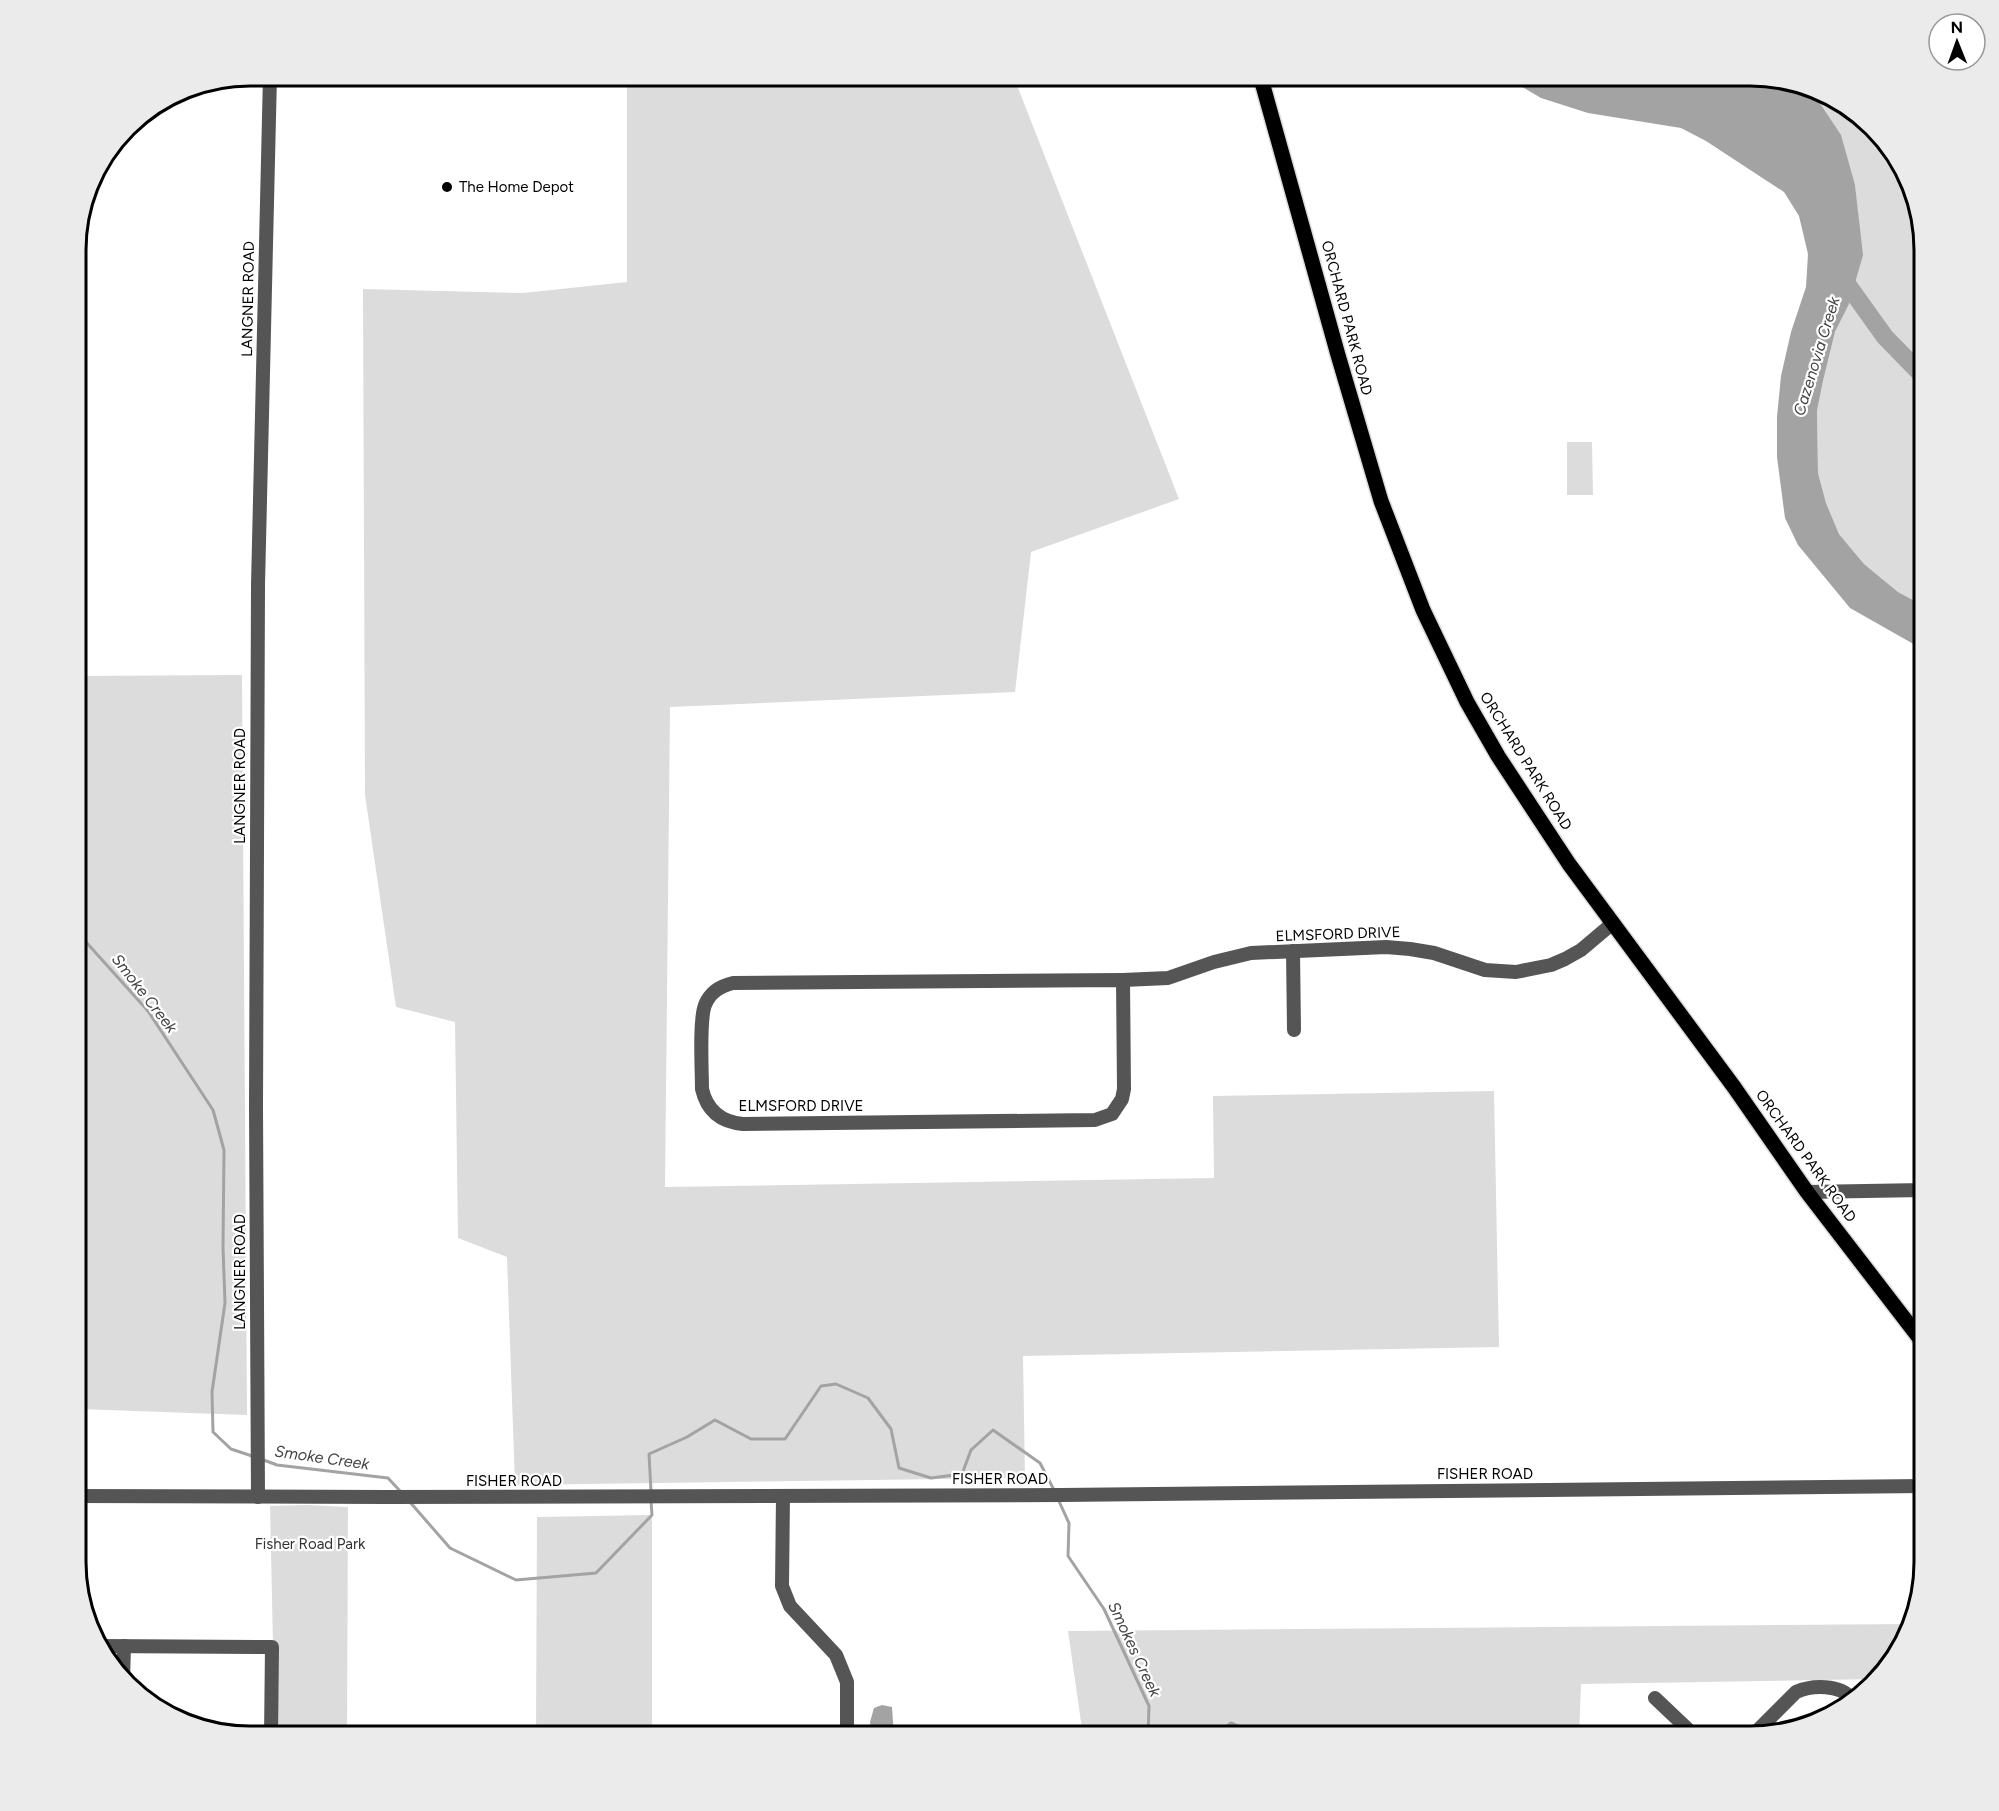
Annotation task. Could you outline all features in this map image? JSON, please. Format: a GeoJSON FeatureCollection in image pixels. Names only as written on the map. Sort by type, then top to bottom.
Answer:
{"type":"FeatureCollection","features":[{"type":"Feature","properties":{"kind":"main road","name":"ORCHARD PARK ROAD"},"geometry":{"type":"LineString","coordinates":[[1263,85],[1369,464],[1408,574],[1453,674],[1482,729],[1569,864],[1734,1086],[1807,1192],[1914,1331]]}},
{"type":"Feature","properties":{"kind":"street","name":"LANGNER ROAD"},"geometry":{"type":"LineString","coordinates":[[258,1497],[258,585],[270,86]]}},
{"type":"Feature","properties":{"kind":"street","name":"ELMSFORD DRIVE"},"geometry":{"type":"LineString","coordinates":[[1123,980],[1124,1089],[1118,1108],[1104,1118],[1095,1120],[743,1124],[723,1120],[704,1099],[702,1089],[703,1012],[710,996],[725,985],[1168,978],[1235,956],[1386,947],[1434,953],[1485,970],[1516,972],[1565,959],[1581,950],[1613,923]]}},
{"type":"Feature","properties":{"kind":"street"},"geometry":{"type":"LineString","coordinates":[[1293,951],[1294,1030]]}},
{"type":"Feature","properties":{"kind":"street"},"geometry":{"type":"LineString","coordinates":[[1807,1192],[1914,1190]]}},
{"type":"Feature","properties":{"kind":"street","name":"FISHER ROAD"},"geometry":{"type":"LineString","coordinates":[[86,1496],[1055,1495],[1914,1486]]}},
{"type":"Feature","properties":{"kind":"street"},"geometry":{"type":"LineString","coordinates":[[783,1496],[782,1586],[790,1606],[836,1655],[847,1682],[847,1726]]}},
{"type":"Feature","properties":{"kind":"street"},"geometry":{"type":"LineString","coordinates":[[108,1646],[272,1647],[271,1726]]}},
{"type":"Feature","properties":{"kind":"street"},"geometry":{"type":"LineString","coordinates":[[123,1666],[124,1646]]}},
{"type":"Feature","properties":{"kind":"street"},"geometry":{"type":"LineString","coordinates":[[1764,1724],[1796,1692],[1805,1688],[1830,1688],[1847,1694]]}},
{"type":"Feature","properties":{"kind":"street"},"geometry":{"type":"LineString","coordinates":[[1655,1698],[1684,1726]]}},
{"type":"Feature","properties":{"kind":"green space"},"geometry":{"type":"Polygon","coordinates":[[[1017,85],[1179,499],[1031,552],[1015,692],[670,707],[665,1187],[1214,1178],[1213,1096],[1494,1091],[1499,1347],[1023,1356],[1025,1478],[515,1485],[507,1257],[458,1238],[455,1022],[396,1007],[365,795],[363,289],[523,293],[627,282],[627,86],[1017,85]]]}},
{"type":"Feature","properties":{"kind":"green space"},"geometry":{"type":"Polygon","coordinates":[[[1782,89],[1802,94],[1832,107],[1873,141],[1892,168],[1908,207],[1913,239],[1913,600],[1898,592],[1864,564],[1839,534],[1826,503],[1818,473],[1817,411],[1823,381],[1835,332],[1849,304],[1862,255],[1855,185],[1782,89]]]}},
{"type":"Feature","properties":{"kind":"green space"},"geometry":{"type":"Polygon","coordinates":[[[1567,442],[1592,442],[1593,495],[1567,495],[1567,442]]]}},
{"type":"Feature","properties":{"kind":"green space"},"geometry":{"type":"Polygon","coordinates":[[[242,675],[247,1415],[86,1409],[86,676],[242,675]]]}},
{"type":"Feature","properties":{"kind":"green space","name":"Fisher Road Park"},"geometry":{"type":"Polygon","coordinates":[[[270,1506],[348,1507],[347,1726],[275,1726],[270,1506]]]}},
{"type":"Feature","properties":{"kind":"green space"},"geometry":{"type":"Polygon","coordinates":[[[652,1515],[652,1726],[536,1726],[537,1517],[652,1515]]]}},
{"type":"Feature","properties":{"kind":"green space"},"geometry":{"type":"Polygon","coordinates":[[[1901,1624],[1886,1653],[1863,1679],[1581,1684],[1579,1726],[1082,1726],[1068,1631],[1901,1624]]]}},
{"type":"Feature","properties":{"kind":"water"},"geometry":{"type":"Polygon","coordinates":[[[1519,85],[1750,85],[1802,94],[1819,102],[1841,135],[1855,185],[1863,255],[1849,304],[1835,332],[1823,381],[1817,411],[1818,473],[1826,503],[1839,534],[1864,564],[1898,592],[1913,600],[1913,644],[1850,608],[1798,545],[1785,518],[1777,457],[1777,417],[1781,376],[1791,332],[1806,287],[1808,254],[1799,216],[1784,192],[1706,141],[1681,128],[1588,113],[1541,98],[1519,85]]]}},
{"type":"Feature","properties":{"kind":"water"},"geometry":{"type":"Polygon","coordinates":[[[882,1705],[892,1707],[893,1726],[870,1726],[874,1708],[882,1705]]]}},
{"type":"Feature","properties":{"kind":"waterway","name":"Cazenovia Creek"},"geometry":{"type":"LineString","coordinates":[[1842,277],[1885,337],[1913,366]]}},
{"type":"Feature","properties":{"kind":"waterway","name":"Smoke Creek"},"geometry":{"type":"LineString","coordinates":[[86,942],[148,1011],[213,1110],[224,1150],[225,1303],[212,1392],[213,1432],[231,1449],[255,1457]]}},
{"type":"Feature","properties":{"kind":"waterway","name":"Smokes Creek"},"geometry":{"type":"LineString","coordinates":[[651,1491],[649,1454],[687,1437],[715,1420],[751,1439],[785,1439],[821,1386],[836,1384],[868,1398],[891,1429],[899,1468],[931,1478],[962,1474],[971,1450],[993,1430],[1040,1463],[1054,1490]]}},
{"type":"Feature","properties":{"kind":"waterway","name":"Smoke Creek"},"geometry":{"type":"LineString","coordinates":[[261,1459],[277,1465],[388,1478],[400,1491]]}},
{"type":"Feature","properties":{"kind":"waterway","name":"Smokes Creek"},"geometry":{"type":"LineString","coordinates":[[1058,1499],[1069,1523],[1068,1556],[1104,1609],[1149,1706],[1148,1726]]}},
{"type":"Feature","properties":{"kind":"waterway","name":"Smoke Creek"},"geometry":{"type":"LineString","coordinates":[[409,1501],[450,1548],[516,1580],[596,1573],[652,1515],[651,1501]]}},
{"type":"Feature","properties":{"kind":"waterway","name":"Smokes Creek"},"geometry":{"type":"LineString","coordinates":[[1227,1726],[1231,1723],[1238,1726]]}},
{"type":"Feature","properties":{"kind":"place","name":"The Home Depot"},"geometry":{"type":"Point","coordinates":[447,187]}}]}
